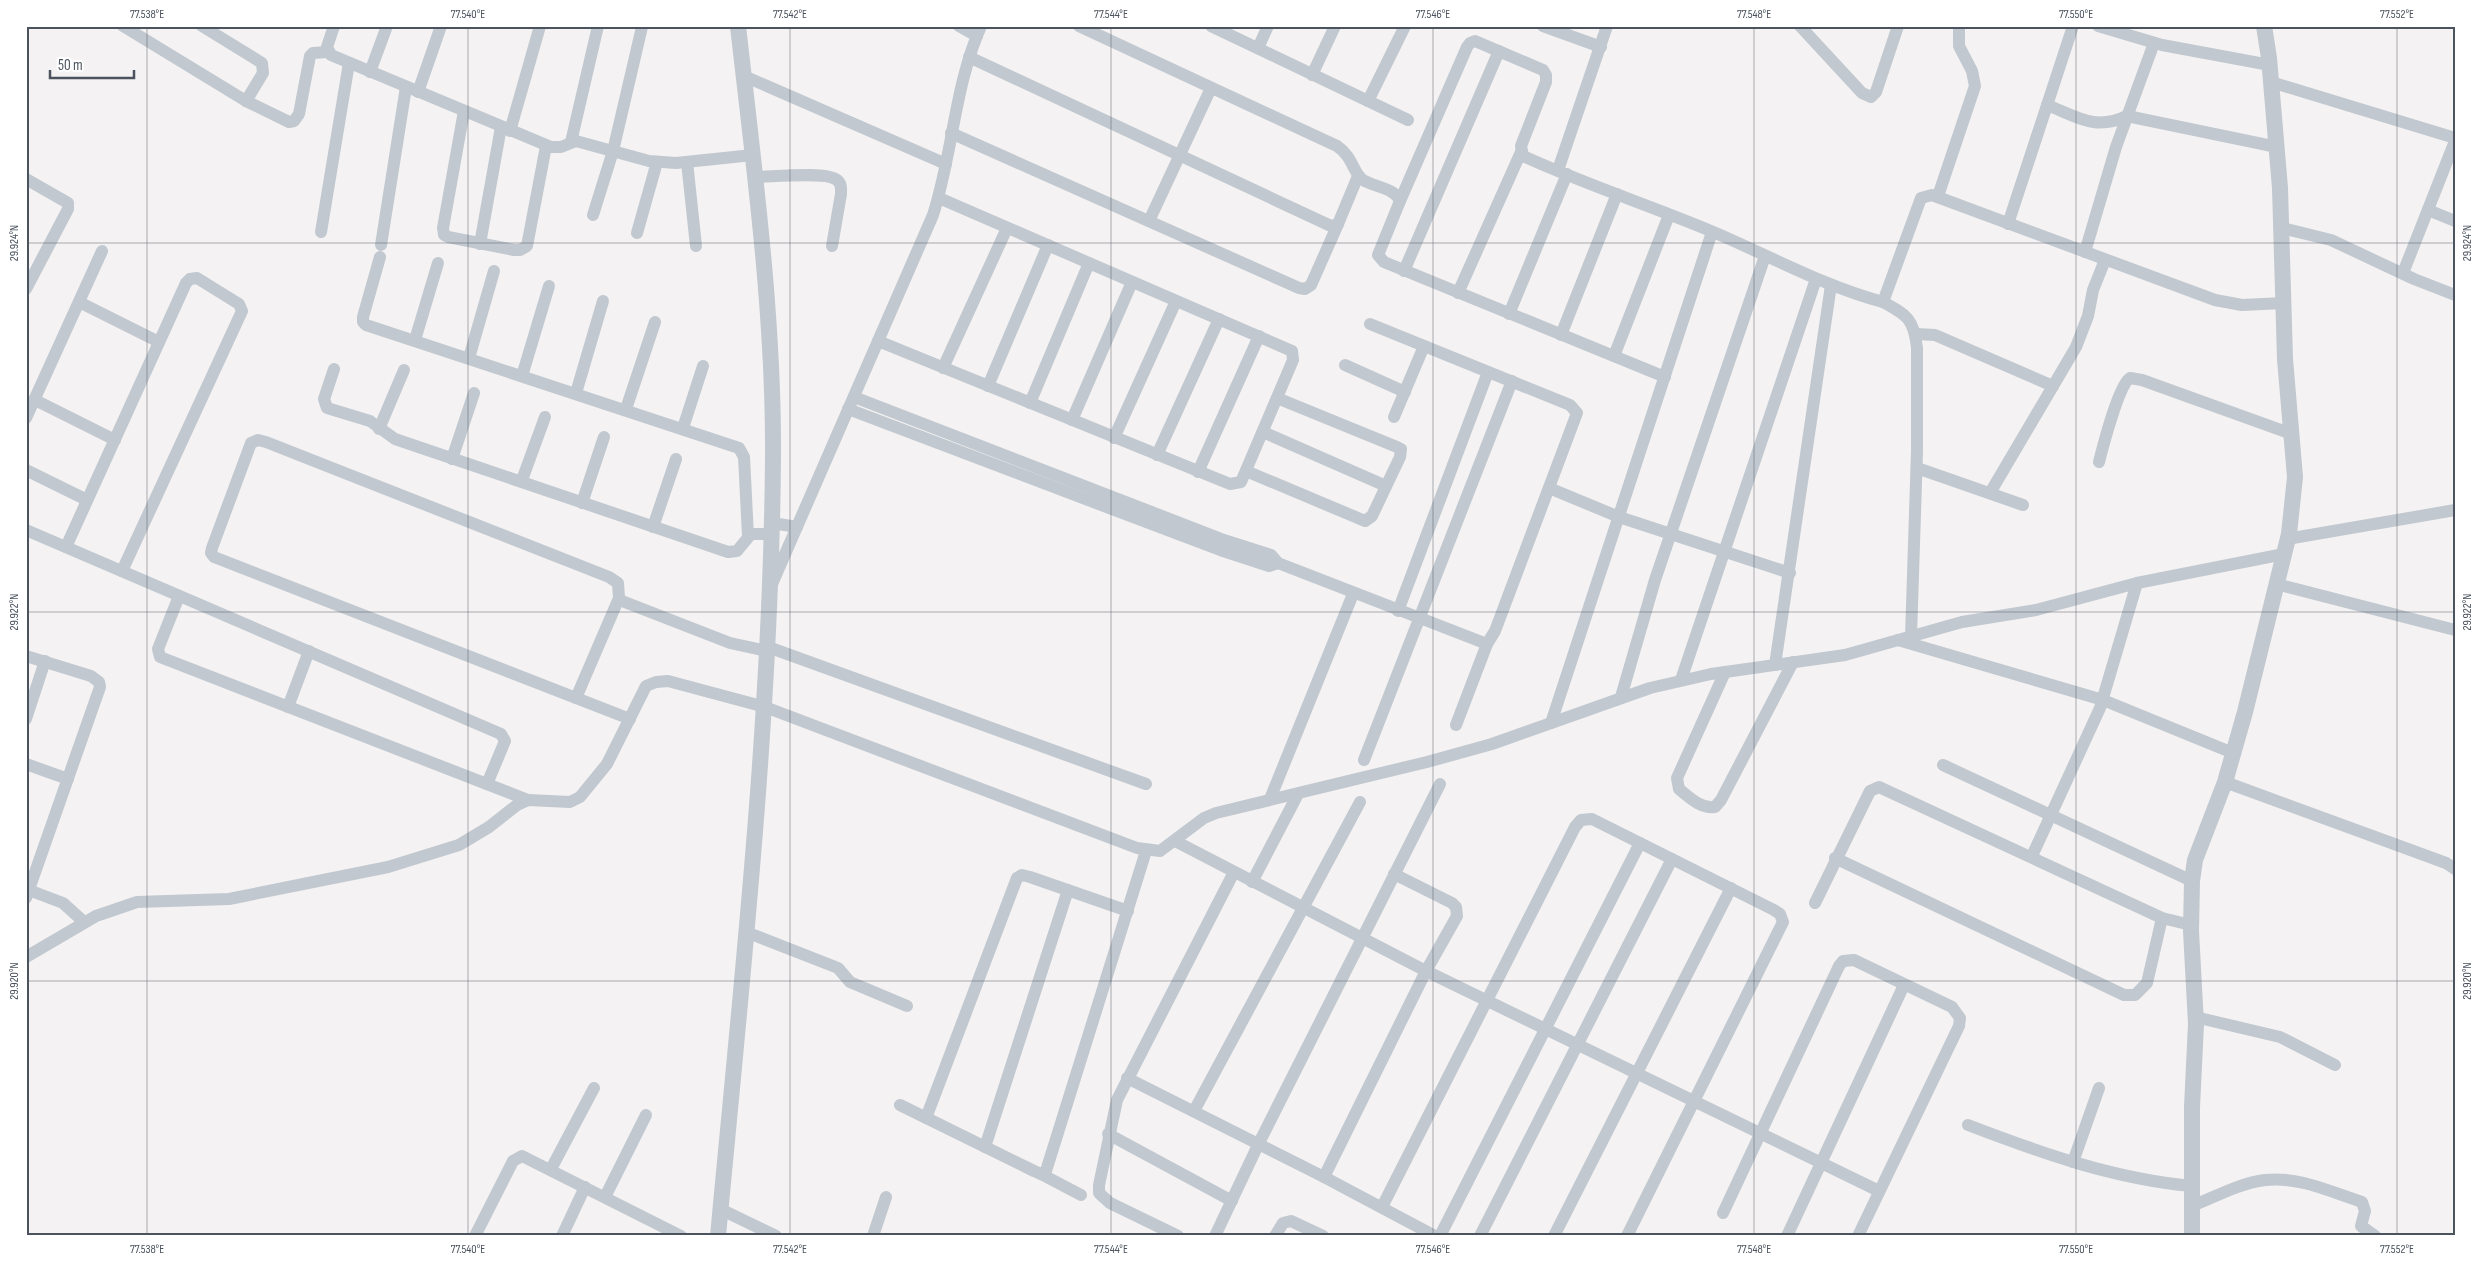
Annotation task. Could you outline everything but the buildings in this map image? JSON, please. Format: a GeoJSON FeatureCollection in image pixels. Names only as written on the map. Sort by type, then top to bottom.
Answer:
{"type":"FeatureCollection","features":[{"type":"Feature","properties":{"kind":"street"},"geometry":{"type":"LineString","coordinates":[[123,26],[246,101],[284,120],[294,121],[299,114],[310,56],[313,52],[328,52],[349,63],[546,146],[556,148],[571,142],[581,142],[657,162],[687,162],[744,156]]}},
{"type":"Feature","properties":{"kind":"street"},"geometry":{"type":"LineString","coordinates":[[202,26],[262,63],[263,73],[246,101]]}},
{"type":"Feature","properties":{"kind":"street"},"geometry":{"type":"LineString","coordinates":[[328,52],[327,47],[334,26]]}},
{"type":"Feature","properties":{"kind":"street"},"geometry":{"type":"LineString","coordinates":[[370,72],[387,26]]}},
{"type":"Feature","properties":{"kind":"street"},"geometry":{"type":"LineString","coordinates":[[441,26],[412,89],[380,251],[363,322],[366,325],[732,444],[742,452],[762,532],[770,589]]}},
{"type":"Feature","properties":{"kind":"street"},"geometry":{"type":"LineString","coordinates":[[480,244],[506,129],[540,26]]}},
{"type":"Feature","properties":{"kind":"street"},"geometry":{"type":"LineString","coordinates":[[571,142],[598,26]]}},
{"type":"Feature","properties":{"kind":"street"},"geometry":{"type":"LineString","coordinates":[[738,26],[744,76],[744,156],[755,177],[771,374],[762,532]]}},
{"type":"Feature","properties":{"kind":"street"},"geometry":{"type":"LineString","coordinates":[[718,1236],[746,932],[755,705],[760,649],[770,589],[926,233],[939,198],[951,133],[969,57],[979,31],[959,26]]}},
{"type":"Feature","properties":{"kind":"street"},"geometry":{"type":"LineString","coordinates":[[1079,26],[1337,146],[1351,160],[1358,176],[1393,193],[1398,196],[1400,201]]}},
{"type":"Feature","properties":{"kind":"street"},"geometry":{"type":"LineString","coordinates":[[1212,26],[1408,120]]}},
{"type":"Feature","properties":{"kind":"street"},"geometry":{"type":"LineString","coordinates":[[1258,48],[1268,26]]}},
{"type":"Feature","properties":{"kind":"street"},"geometry":{"type":"LineString","coordinates":[[1312,74],[1335,26]]}},
{"type":"Feature","properties":{"kind":"street"},"geometry":{"type":"LineString","coordinates":[[1368,101],[1405,26]]}},
{"type":"Feature","properties":{"kind":"street"},"geometry":{"type":"LineString","coordinates":[[1543,26],[1601,47]]}},
{"type":"Feature","properties":{"kind":"street"},"geometry":{"type":"LineString","coordinates":[[1510,314],[1562,172],[1607,26]]}},
{"type":"Feature","properties":{"kind":"street"},"geometry":{"type":"LineString","coordinates":[[1800,26],[1862,93],[1871,97],[1876,92],[1898,26]]}},
{"type":"Feature","properties":{"kind":"street"},"geometry":{"type":"LineString","coordinates":[[1938,196],[1975,86],[1972,71],[1959,46],[1959,26]]}},
{"type":"Feature","properties":{"kind":"street"},"geometry":{"type":"LineString","coordinates":[[2008,224],[2073,26]]}},
{"type":"Feature","properties":{"kind":"street"},"geometry":{"type":"LineString","coordinates":[[2098,26],[2154,43],[2270,65]]}},
{"type":"Feature","properties":{"kind":"street"},"geometry":{"type":"LineString","coordinates":[[2192,1236],[2192,1108],[2196,1017],[2191,925],[2192,881],[2195,860],[2233,753],[2286,546],[2295,477],[2284,303],[2277,147],[2270,65],[2264,26]]}},
{"type":"Feature","properties":{"kind":"street"},"geometry":{"type":"LineString","coordinates":[[593,215],[612,151],[642,27]]}},
{"type":"Feature","properties":{"kind":"street"},"geometry":{"type":"LineString","coordinates":[[1458,293],[1520,152],[1520,146],[1546,82],[1546,75],[1543,70],[1475,42],[1470,43],[1467,47],[1378,255],[1384,262],[1458,293],[1665,377]]}},
{"type":"Feature","properties":{"kind":"street"},"geometry":{"type":"LineString","coordinates":[[2084,252],[2116,147],[2154,43]]}},
{"type":"Feature","properties":{"kind":"street"},"geometry":{"type":"LineString","coordinates":[[1404,270],[1498,50]]}},
{"type":"Feature","properties":{"kind":"street"},"geometry":{"type":"LineString","coordinates":[[969,57],[1324,224],[1331,226],[1338,224]]}},
{"type":"Feature","properties":{"kind":"street"},"geometry":{"type":"LineString","coordinates":[[321,232],[349,63]]}},
{"type":"Feature","properties":{"kind":"street"},"geometry":{"type":"LineString","coordinates":[[744,76],[946,164]]}},
{"type":"Feature","properties":{"kind":"street"},"geometry":{"type":"LineString","coordinates":[[2271,82],[2455,139],[2403,273]]}},
{"type":"Feature","properties":{"kind":"street"},"geometry":{"type":"LineString","coordinates":[[1149,221],[1211,88]]}},
{"type":"Feature","properties":{"kind":"street"},"geometry":{"type":"LineString","coordinates":[[2047,105],[2098,124],[2112,123],[2127,116],[2277,147]]}},
{"type":"Feature","properties":{"kind":"street"},"geometry":{"type":"LineString","coordinates":[[464,111],[442,232],[448,238],[514,250],[520,250],[528,246],[546,146]]}},
{"type":"Feature","properties":{"kind":"street"},"geometry":{"type":"LineString","coordinates":[[951,133],[1305,289],[1311,285],[1358,176]]}},
{"type":"Feature","properties":{"kind":"street"},"geometry":{"type":"LineString","coordinates":[[1520,152],[1523,156],[1712,232],[1816,279],[1883,302],[1906,314],[1916,334],[1916,468],[1911,637]]}},
{"type":"Feature","properties":{"kind":"street"},"geometry":{"type":"LineString","coordinates":[[637,233],[657,162]]}},
{"type":"Feature","properties":{"kind":"street"},"geometry":{"type":"LineString","coordinates":[[687,162],[696,246]]}},
{"type":"Feature","properties":{"kind":"street"},"geometry":{"type":"LineString","coordinates":[[755,177],[823,176],[837,180],[842,186],[832,246]]}},
{"type":"Feature","properties":{"kind":"street"},"geometry":{"type":"LineString","coordinates":[[26,179],[61,197],[68,203],[68,209],[26,289]]}},
{"type":"Feature","properties":{"kind":"street"},"geometry":{"type":"LineString","coordinates":[[1561,335],[1617,194]]}},
{"type":"Feature","properties":{"kind":"street"},"geometry":{"type":"LineString","coordinates":[[1883,302],[1921,198],[1926,195],[1938,196],[2008,224],[2215,300],[2242,305],[2284,303]]}},
{"type":"Feature","properties":{"kind":"street"},"geometry":{"type":"LineString","coordinates":[[878,341],[1198,472],[1237,485],[1241,482],[1264,432],[1294,355],[1287,348],[939,198]]}},
{"type":"Feature","properties":{"kind":"street"},"geometry":{"type":"LineString","coordinates":[[2428,210],[2455,221]]}},
{"type":"Feature","properties":{"kind":"street"},"geometry":{"type":"LineString","coordinates":[[1614,356],[1669,215]]}},
{"type":"Feature","properties":{"kind":"street"},"geometry":{"type":"LineString","coordinates":[[943,368],[1007,228]]}},
{"type":"Feature","properties":{"kind":"street"},"geometry":{"type":"LineString","coordinates":[[2282,228],[2331,240],[2455,295]]}},
{"type":"Feature","properties":{"kind":"street"},"geometry":{"type":"LineString","coordinates":[[1551,723],[1712,232]]}},
{"type":"Feature","properties":{"kind":"street"},"geometry":{"type":"LineString","coordinates":[[988,386],[1048,245]]}},
{"type":"Feature","properties":{"kind":"street"},"geometry":{"type":"LineString","coordinates":[[26,418],[102,251]]}},
{"type":"Feature","properties":{"kind":"street"},"geometry":{"type":"LineString","coordinates":[[1621,697],[1671,533],[1765,256]]}},
{"type":"Feature","properties":{"kind":"street"},"geometry":{"type":"LineString","coordinates":[[1990,494],[2076,348],[2088,316],[2092,290],[2105,260]]}},
{"type":"Feature","properties":{"kind":"street"},"geometry":{"type":"LineString","coordinates":[[415,340],[438,263]]}},
{"type":"Feature","properties":{"kind":"street"},"geometry":{"type":"LineString","coordinates":[[1030,403],[1089,263]]}},
{"type":"Feature","properties":{"kind":"street"},"geometry":{"type":"LineString","coordinates":[[469,358],[494,271]]}},
{"type":"Feature","properties":{"kind":"street"},"geometry":{"type":"LineString","coordinates":[[66,547],[190,279],[202,281],[242,307],[242,312],[122,571]]}},
{"type":"Feature","properties":{"kind":"street"},"geometry":{"type":"LineString","coordinates":[[1681,680],[1816,279]]}},
{"type":"Feature","properties":{"kind":"street"},"geometry":{"type":"LineString","coordinates":[[1072,420],[1132,282]]}},
{"type":"Feature","properties":{"kind":"street"},"geometry":{"type":"LineString","coordinates":[[1775,665],[1831,285]]}},
{"type":"Feature","properties":{"kind":"street"},"geometry":{"type":"LineString","coordinates":[[522,376],[548,286]]}},
{"type":"Feature","properties":{"kind":"street"},"geometry":{"type":"LineString","coordinates":[[576,393],[603,301]]}},
{"type":"Feature","properties":{"kind":"street"},"geometry":{"type":"LineString","coordinates":[[1114,438],[1176,301]]}},
{"type":"Feature","properties":{"kind":"street"},"geometry":{"type":"LineString","coordinates":[[79,302],[160,342]]}},
{"type":"Feature","properties":{"kind":"street"},"geometry":{"type":"LineString","coordinates":[[1157,455],[1219,319]]}},
{"type":"Feature","properties":{"kind":"street"},"geometry":{"type":"LineString","coordinates":[[626,410],[655,322]]}},
{"type":"Feature","properties":{"kind":"street"},"geometry":{"type":"LineString","coordinates":[[1370,324],[1570,405],[1577,413],[1496,631],[1487,644],[1456,725]]}},
{"type":"Feature","properties":{"kind":"street"},"geometry":{"type":"LineString","coordinates":[[1916,334],[1936,334],[2053,386]]}},
{"type":"Feature","properties":{"kind":"street"},"geometry":{"type":"LineString","coordinates":[[1198,472],[1259,336]]}},
{"type":"Feature","properties":{"kind":"street"},"geometry":{"type":"LineString","coordinates":[[1394,417],[1424,346]]}},
{"type":"Feature","properties":{"kind":"street"},"geometry":{"type":"LineString","coordinates":[[1345,365],[1405,392]]}},
{"type":"Feature","properties":{"kind":"street"},"geometry":{"type":"LineString","coordinates":[[683,428],[703,366]]}},
{"type":"Feature","properties":{"kind":"street"},"geometry":{"type":"LineString","coordinates":[[334,369],[324,399],[327,408],[361,418],[395,439],[452,459],[522,480],[582,503],[733,553],[762,532],[797,527]]}},
{"type":"Feature","properties":{"kind":"street"},"geometry":{"type":"LineString","coordinates":[[379,429],[404,370]]}},
{"type":"Feature","properties":{"kind":"street"},"geometry":{"type":"LineString","coordinates":[[1398,611],[1488,372]]}},
{"type":"Feature","properties":{"kind":"street"},"geometry":{"type":"LineString","coordinates":[[2099,462],[2119,398],[2126,380],[2130,378],[2292,434]]}},
{"type":"Feature","properties":{"kind":"street"},"geometry":{"type":"LineString","coordinates":[[1364,760],[1512,381]]}},
{"type":"Feature","properties":{"kind":"street"},"geometry":{"type":"LineString","coordinates":[[452,459],[474,393]]}},
{"type":"Feature","properties":{"kind":"street"},"geometry":{"type":"LineString","coordinates":[[1246,471],[1365,521],[1372,516],[1401,453],[1401,449],[1278,398]]}},
{"type":"Feature","properties":{"kind":"street"},"geometry":{"type":"LineString","coordinates":[[34,400],[115,440]]}},
{"type":"Feature","properties":{"kind":"street"},"geometry":{"type":"LineString","coordinates":[[851,403],[1222,545],[1269,566],[1278,563],[1353,594],[1487,644]]}},
{"type":"Feature","properties":{"kind":"street"},"geometry":{"type":"LineString","coordinates":[[522,480],[545,417]]}},
{"type":"Feature","properties":{"kind":"street"},"geometry":{"type":"LineString","coordinates":[[1264,432],[1386,486]]}},
{"type":"Feature","properties":{"kind":"street"},"geometry":{"type":"LineString","coordinates":[[582,503],[604,437]]}},
{"type":"Feature","properties":{"kind":"street"},"geometry":{"type":"LineString","coordinates":[[576,698],[619,598],[618,583],[609,577],[275,446],[258,440],[251,443],[212,548],[211,553],[214,557],[576,698],[630,719]]}},
{"type":"Feature","properties":{"kind":"street"},"geometry":{"type":"LineString","coordinates":[[653,527],[676,459]]}},
{"type":"Feature","properties":{"kind":"street"},"geometry":{"type":"LineString","coordinates":[[1916,468],[2023,505]]}},
{"type":"Feature","properties":{"kind":"street"},"geometry":{"type":"LineString","coordinates":[[26,470],[88,500]]}},
{"type":"Feature","properties":{"kind":"street"},"geometry":{"type":"LineString","coordinates":[[1549,488],[1619,517],[1790,573]]}},
{"type":"Feature","properties":{"kind":"street"},"geometry":{"type":"LineString","coordinates":[[179,596],[158,649],[160,657],[528,800],[570,802],[580,797],[607,764],[630,719],[640,694],[646,686],[656,682],[668,681],[755,705],[1146,851],[1160,851],[1204,818],[1492,744],[1621,697],[1681,680],[1845,655],[1962,622],[2044,608],[2286,546],[2455,510]]}},
{"type":"Feature","properties":{"kind":"street"},"geometry":{"type":"LineString","coordinates":[[26,530],[501,734],[505,741],[488,784]]}},
{"type":"Feature","properties":{"kind":"street"},"geometry":{"type":"LineString","coordinates":[[2032,856],[2102,700],[2129,618],[2137,583]]}},
{"type":"Feature","properties":{"kind":"street"},"geometry":{"type":"LineString","coordinates":[[2276,584],[2455,630]]}},
{"type":"Feature","properties":{"kind":"street"},"geometry":{"type":"LineString","coordinates":[[1270,800],[1353,594]]}},
{"type":"Feature","properties":{"kind":"street"},"geometry":{"type":"LineString","coordinates":[[619,598],[1146,784]]}},
{"type":"Feature","properties":{"kind":"street"},"geometry":{"type":"LineString","coordinates":[[1898,640],[2102,700],[2233,753]]}},
{"type":"Feature","properties":{"kind":"street"},"geometry":{"type":"LineString","coordinates":[[288,707],[309,651]]}},
{"type":"Feature","properties":{"kind":"street"},"geometry":{"type":"LineString","coordinates":[[26,656],[92,676],[99,682],[98,695],[27,892],[63,903],[90,919]]}},
{"type":"Feature","properties":{"kind":"street"},"geometry":{"type":"LineString","coordinates":[[26,719],[44,661]]}},
{"type":"Feature","properties":{"kind":"street"},"geometry":{"type":"LineString","coordinates":[[1725,672],[1677,778],[1679,789],[1710,808],[1715,807],[1721,800],[1793,662]]}},
{"type":"Feature","properties":{"kind":"street"},"geometry":{"type":"LineString","coordinates":[[26,764],[68,779]]}},
{"type":"Feature","properties":{"kind":"street"},"geometry":{"type":"LineString","coordinates":[[1943,765],[2192,881]]}},
{"type":"Feature","properties":{"kind":"street"},"geometry":{"type":"LineString","coordinates":[[2224,782],[2446,863],[2455,869]]}},
{"type":"Feature","properties":{"kind":"street"},"geometry":{"type":"LineString","coordinates":[[1215,1236],[1258,1145],[1440,784]]}},
{"type":"Feature","properties":{"kind":"street"},"geometry":{"type":"LineString","coordinates":[[1815,903],[1835,858],[1870,791],[1879,786],[2162,918],[2191,925]]}},
{"type":"Feature","properties":{"kind":"street"},"geometry":{"type":"LineString","coordinates":[[1252,882],[1298,794]]}},
{"type":"Feature","properties":{"kind":"street"},"geometry":{"type":"LineString","coordinates":[[26,957],[90,919],[138,902],[229,899],[388,867],[459,845],[489,827],[517,805],[528,800]]}},
{"type":"Feature","properties":{"kind":"street"},"geometry":{"type":"LineString","coordinates":[[1194,1111],[1360,802]]}},
{"type":"Feature","properties":{"kind":"street"},"geometry":{"type":"LineString","coordinates":[[1382,1207],[1575,827],[1581,820],[1592,819],[1774,910],[1780,914],[1783,922],[1627,1236]]}},
{"type":"Feature","properties":{"kind":"street"},"geometry":{"type":"LineString","coordinates":[[1175,841],[1361,939],[1879,1192]]}},
{"type":"Feature","properties":{"kind":"street"},"geometry":{"type":"LineString","coordinates":[[1440,1236],[1640,843]]}},
{"type":"Feature","properties":{"kind":"street"},"geometry":{"type":"LineString","coordinates":[[1042,1174],[1049,1166],[1146,851]]}},
{"type":"Feature","properties":{"kind":"street"},"geometry":{"type":"LineString","coordinates":[[1835,858],[2124,995],[2135,995],[2143,990],[2147,984],[2162,918]]}},
{"type":"Feature","properties":{"kind":"street"},"geometry":{"type":"LineString","coordinates":[[1480,1236],[1672,859]]}},
{"type":"Feature","properties":{"kind":"street"},"geometry":{"type":"LineString","coordinates":[[1178,1236],[1103,1198],[1099,1193],[1099,1185],[1108,1134],[1117,1100],[1234,872]]}},
{"type":"Feature","properties":{"kind":"street"},"geometry":{"type":"LineString","coordinates":[[1324,1177],[1426,971],[1456,916],[1457,911],[1452,903],[1394,874]]}},
{"type":"Feature","properties":{"kind":"street"},"geometry":{"type":"LineString","coordinates":[[926,1118],[1017,878],[1022,876],[1030,877],[1128,911]]}},
{"type":"Feature","properties":{"kind":"street"},"geometry":{"type":"LineString","coordinates":[[1554,1236],[1731,888]]}},
{"type":"Feature","properties":{"kind":"street"},"geometry":{"type":"LineString","coordinates":[[985,1147],[1068,890]]}},
{"type":"Feature","properties":{"kind":"street"},"geometry":{"type":"LineString","coordinates":[[746,932],[838,968],[850,982],[907,1006]]}},
{"type":"Feature","properties":{"kind":"street"},"geometry":{"type":"LineString","coordinates":[[1723,1213],[1843,961],[1854,960],[1952,1008],[1958,1013],[1960,1018],[1959,1026],[1858,1236]]}},
{"type":"Feature","properties":{"kind":"street"},"geometry":{"type":"LineString","coordinates":[[1787,1236],[1904,985]]}},
{"type":"Feature","properties":{"kind":"street"},"geometry":{"type":"LineString","coordinates":[[2196,1017],[2280,1037],[2335,1065]]}},
{"type":"Feature","properties":{"kind":"street"},"geometry":{"type":"LineString","coordinates":[[1127,1078],[1324,1177],[1435,1236]]}},
{"type":"Feature","properties":{"kind":"street"},"geometry":{"type":"LineString","coordinates":[[551,1169],[594,1088]]}},
{"type":"Feature","properties":{"kind":"street"},"geometry":{"type":"LineString","coordinates":[[2073,1162],[2099,1088]]}},
{"type":"Feature","properties":{"kind":"street"},"geometry":{"type":"LineString","coordinates":[[900,1105],[1082,1195]]}},
{"type":"Feature","properties":{"kind":"street"},"geometry":{"type":"LineString","coordinates":[[605,1197],[646,1115]]}},
{"type":"Feature","properties":{"kind":"street"},"geometry":{"type":"LineString","coordinates":[[1968,1125],[2046,1155],[2159,1183],[2192,1186]]}},
{"type":"Feature","properties":{"kind":"street"},"geometry":{"type":"LineString","coordinates":[[1108,1134],[1232,1201]]}},
{"type":"Feature","properties":{"kind":"street"},"geometry":{"type":"LineString","coordinates":[[476,1236],[513,1161],[517,1157],[527,1157],[681,1236]]}},
{"type":"Feature","properties":{"kind":"street"},"geometry":{"type":"LineString","coordinates":[[2192,1206],[2250,1183],[2276,1179],[2290,1181],[2362,1202],[2365,1211],[2361,1226],[2375,1236]]}},
{"type":"Feature","properties":{"kind":"street"},"geometry":{"type":"LineString","coordinates":[[562,1236],[585,1187]]}},
{"type":"Feature","properties":{"kind":"street"},"geometry":{"type":"LineString","coordinates":[[873,1236],[886,1197]]}},
{"type":"Feature","properties":{"kind":"street"},"geometry":{"type":"LineString","coordinates":[[720,1209],[776,1236]]}},
{"type":"Feature","properties":{"kind":"street"},"geometry":{"type":"LineString","coordinates":[[1275,1236],[1283,1223],[1291,1221],[1323,1236]]}}]}
